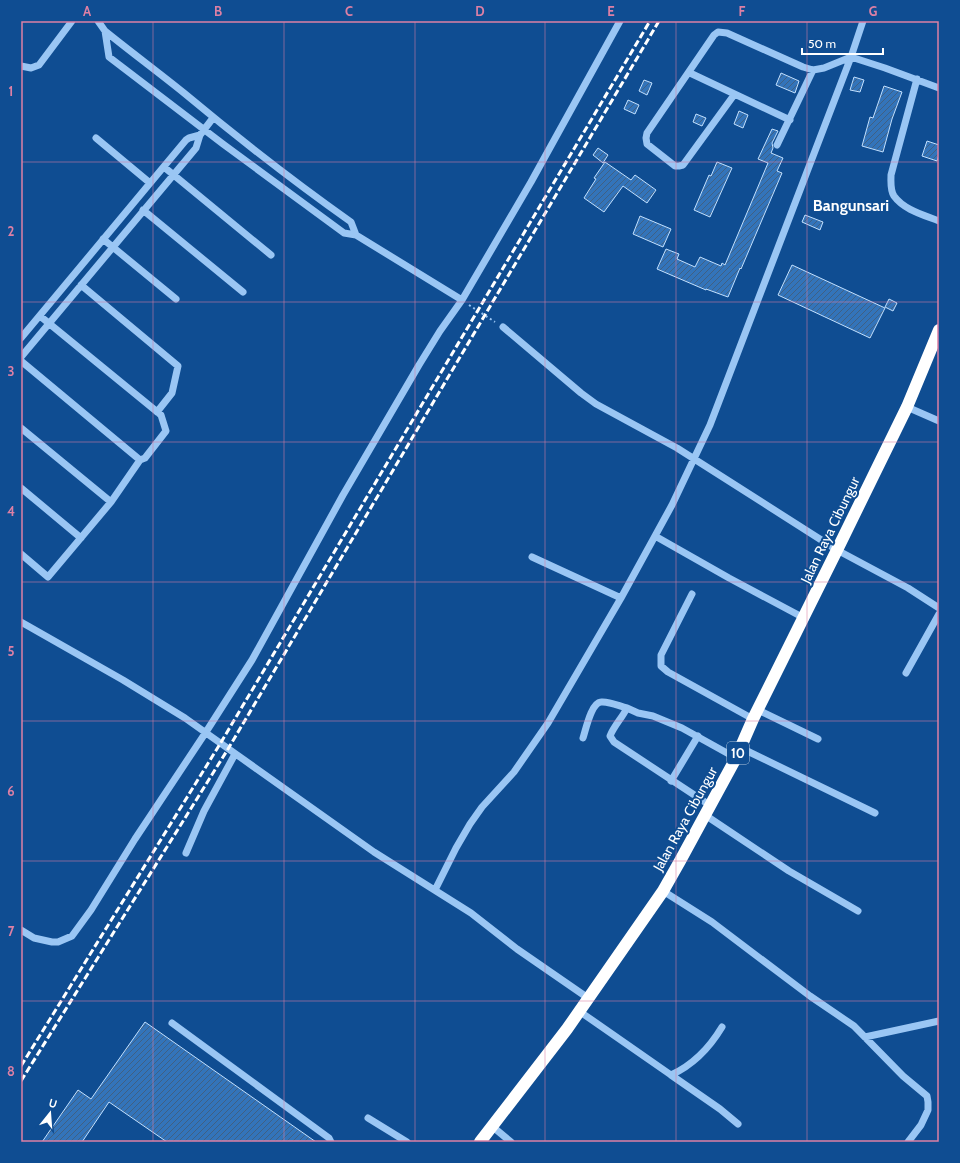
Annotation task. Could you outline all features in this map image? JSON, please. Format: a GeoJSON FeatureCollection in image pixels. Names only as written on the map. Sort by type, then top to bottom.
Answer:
{"type":"FeatureCollection","features":[{"type":"Feature","properties":{"kind":"highway","name":"Jalan Raya Cibungur"},"geometry":{"type":"LineString","coordinates":[[480,1142],[552,1050],[663,890],[738,753],[755,715],[907,407],[939,330]]}},
{"type":"Feature","properties":{"kind":"street"},"geometry":{"type":"LineString","coordinates":[[21,66],[31,68],[39,66],[72,21]]}},
{"type":"Feature","properties":{"kind":"street"},"geometry":{"type":"LineString","coordinates":[[98,21],[105,31],[183,92],[257,153],[351,222],[356,235]]}},
{"type":"Feature","properties":{"kind":"street"},"geometry":{"type":"LineString","coordinates":[[21,930],[34,938],[52,942],[64,940],[72,936],[91,910],[135,839],[206,732],[259,648],[339,502],[419,365],[440,331],[462,300],[531,182],[620,21]]}},
{"type":"Feature","properties":{"kind":"street"},"geometry":{"type":"LineString","coordinates":[[436,890],[456,848],[470,824],[482,807],[514,772],[538,737],[594,646],[672,505],[710,425],[863,21]]}},
{"type":"Feature","properties":{"kind":"street"},"geometry":{"type":"LineString","coordinates":[[105,31],[109,57],[202,132],[344,233],[356,235],[462,300]]}},
{"type":"Feature","properties":{"kind":"street"},"geometry":{"type":"LineString","coordinates":[[734,94],[683,165],[675,166],[646,144],[647,133],[690,73],[714,35],[718,32],[727,32],[803,67],[813,70],[824,68],[850,57],[917,79],[939,88]]}},
{"type":"Feature","properties":{"kind":"street"},"geometry":{"type":"LineString","coordinates":[[777,145],[813,70]]}},
{"type":"Feature","properties":{"kind":"street"},"geometry":{"type":"LineString","coordinates":[[690,73],[790,120]]}},
{"type":"Feature","properties":{"kind":"street"},"geometry":{"type":"LineString","coordinates":[[917,79],[891,175],[890,185],[893,196],[901,203],[912,210],[939,221]]}},
{"type":"Feature","properties":{"kind":"street"},"geometry":{"type":"LineString","coordinates":[[21,357],[196,148],[202,132],[213,118]]}},
{"type":"Feature","properties":{"kind":"street"},"geometry":{"type":"LineString","coordinates":[[21,338],[186,140],[202,132]]}},
{"type":"Feature","properties":{"kind":"street"},"geometry":{"type":"LineString","coordinates":[[96,138],[150,183]]}},
{"type":"Feature","properties":{"kind":"street"},"geometry":{"type":"LineString","coordinates":[[164,167],[271,255]]}},
{"type":"Feature","properties":{"kind":"street"},"geometry":{"type":"LineString","coordinates":[[144,210],[243,292]]}},
{"type":"Feature","properties":{"kind":"street"},"geometry":{"type":"LineString","coordinates":[[103,239],[176,299]]}},
{"type":"Feature","properties":{"kind":"street"},"geometry":{"type":"LineString","coordinates":[[81,286],[178,366],[172,393],[156,412]]}},
{"type":"Feature","properties":{"kind":"street"},"geometry":{"type":"LineString","coordinates":[[21,554],[48,577],[111,502],[140,460],[145,458],[166,430],[160,415],[40,316]]}},
{"type":"Feature","properties":{"kind":"street"},"geometry":{"type":"LineString","coordinates":[[503,327],[591,400],[609,412],[694,458],[837,550],[908,588],[939,608]]}},
{"type":"Feature","properties":{"kind":"street"},"geometry":{"type":"LineString","coordinates":[[21,361],[140,460]]}},
{"type":"Feature","properties":{"kind":"street"},"geometry":{"type":"LineString","coordinates":[[907,407],[939,421]]}},
{"type":"Feature","properties":{"kind":"street"},"geometry":{"type":"LineString","coordinates":[[21,428],[111,502]]}},
{"type":"Feature","properties":{"kind":"street"},"geometry":{"type":"LineString","coordinates":[[21,488],[81,538]]}},
{"type":"Feature","properties":{"kind":"street"},"geometry":{"type":"LineString","coordinates":[[655,536],[804,618]]}},
{"type":"Feature","properties":{"kind":"street"},"geometry":{"type":"LineString","coordinates":[[532,556],[621,598]]}},
{"type":"Feature","properties":{"kind":"street"},"geometry":{"type":"LineString","coordinates":[[692,594],[661,656],[661,666],[668,672],[755,715],[818,739]]}},
{"type":"Feature","properties":{"kind":"street"},"geometry":{"type":"LineString","coordinates":[[906,673],[939,614]]}},
{"type":"Feature","properties":{"kind":"street"},"geometry":{"type":"LineString","coordinates":[[21,622],[123,680],[185,718],[374,852],[471,913],[517,948],[588,998]]}},
{"type":"Feature","properties":{"kind":"street"},"geometry":{"type":"LineString","coordinates":[[583,738],[593,708],[598,703],[604,702],[627,708],[638,713],[654,716],[875,813]]}},
{"type":"Feature","properties":{"kind":"street"},"geometry":{"type":"LineString","coordinates":[[627,708],[623,717],[612,730],[610,736],[614,742],[670,781],[789,871],[858,911]]}},
{"type":"Feature","properties":{"kind":"street"},"geometry":{"type":"LineString","coordinates":[[670,781],[698,736]]}},
{"type":"Feature","properties":{"kind":"street"},"geometry":{"type":"LineString","coordinates":[[186,853],[204,811],[235,754]]}},
{"type":"Feature","properties":{"kind":"street"},"geometry":{"type":"LineString","coordinates":[[663,890],[712,922],[810,996],[854,1026],[903,1076],[927,1096],[928,1110],[924,1119],[908,1142]]}},
{"type":"Feature","properties":{"kind":"street"},"geometry":{"type":"LineString","coordinates":[[579,1011],[720,1108],[738,1124]]}},
{"type":"Feature","properties":{"kind":"street"},"geometry":{"type":"LineString","coordinates":[[865,1037],[939,1021]]}},
{"type":"Feature","properties":{"kind":"street"},"geometry":{"type":"LineString","coordinates":[[172,1023],[329,1138],[331,1142]]}},
{"type":"Feature","properties":{"kind":"street"},"geometry":{"type":"LineString","coordinates":[[671,1075],[681,1070],[697,1058],[715,1038],[722,1027]]}},
{"type":"Feature","properties":{"kind":"street"},"geometry":{"type":"LineString","coordinates":[[368,1118],[407,1142]]}},
{"type":"Feature","properties":{"kind":"street"},"geometry":{"type":"LineString","coordinates":[[493,1127],[511,1142]]}},
{"type":"Feature","properties":{"kind":"path"},"geometry":{"type":"LineString","coordinates":[[462,300],[477,312],[503,327]]}},
{"type":"Feature","properties":{"kind":"building"},"geometry":{"type":"Polygon","coordinates":[[[781,73],[799,81],[795,93],[776,85],[781,73]]]}},
{"type":"Feature","properties":{"kind":"building"},"geometry":{"type":"Polygon","coordinates":[[[854,77],[864,80],[860,92],[850,90],[854,77]]]}},
{"type":"Feature","properties":{"kind":"building"},"geometry":{"type":"Polygon","coordinates":[[[644,80],[652,83],[647,95],[639,91],[644,80]]]}},
{"type":"Feature","properties":{"kind":"building"},"geometry":{"type":"Polygon","coordinates":[[[884,86],[902,92],[892,119],[883,152],[862,146],[870,117],[873,118],[884,86]]]}},
{"type":"Feature","properties":{"kind":"building"},"geometry":{"type":"Polygon","coordinates":[[[628,100],[639,105],[635,114],[624,109],[628,100]]]}},
{"type":"Feature","properties":{"kind":"building"},"geometry":{"type":"Polygon","coordinates":[[[739,111],[748,115],[743,128],[734,124],[739,111]]]}},
{"type":"Feature","properties":{"kind":"building"},"geometry":{"type":"Polygon","coordinates":[[[696,114],[706,118],[702,126],[693,122],[696,114]]]}},
{"type":"Feature","properties":{"kind":"building"},"geometry":{"type":"Polygon","coordinates":[[[772,129],[778,131],[772,143],[773,148],[771,153],[783,158],[777,171],[782,173],[728,297],[706,290],[657,269],[666,249],[679,254],[677,259],[695,267],[700,257],[721,266],[722,263],[725,265],[768,163],[758,159],[772,129]]]}},
{"type":"Feature","properties":{"kind":"building"},"geometry":{"type":"Polygon","coordinates":[[[927,141],[939,145],[939,155],[937,161],[922,156],[927,141]]]}},
{"type":"Feature","properties":{"kind":"building"},"geometry":{"type":"Polygon","coordinates":[[[598,148],[608,155],[603,163],[593,155],[598,148]]]}},
{"type":"Feature","properties":{"kind":"building"},"geometry":{"type":"Polygon","coordinates":[[[605,162],[631,180],[635,175],[656,190],[647,203],[623,186],[604,212],[584,198],[596,179],[594,178],[605,162]]]}},
{"type":"Feature","properties":{"kind":"building"},"geometry":{"type":"Polygon","coordinates":[[[717,162],[732,168],[710,217],[694,210],[709,175],[711,176],[717,162]]]}},
{"type":"Feature","properties":{"kind":"building"},"geometry":{"type":"Polygon","coordinates":[[[805,215],[823,222],[820,230],[802,222],[805,215]]]}},
{"type":"Feature","properties":{"kind":"building"},"geometry":{"type":"Polygon","coordinates":[[[640,216],[671,229],[663,247],[633,234],[640,216]]]}},
{"type":"Feature","properties":{"kind":"building"},"geometry":{"type":"Polygon","coordinates":[[[792,265],[885,308],[870,338],[778,295],[792,265]]]}},
{"type":"Feature","properties":{"kind":"building"},"geometry":{"type":"Polygon","coordinates":[[[889,299],[897,303],[893,311],[885,307],[889,299]]]}},
{"type":"Feature","properties":{"kind":"building"},"geometry":{"type":"Polygon","coordinates":[[[145,1022],[316,1142],[167,1142],[109,1102],[82,1142],[42,1142],[78,1090],[91,1099],[145,1022]]]}},
{"type":"Feature","properties":{"kind":"railway"},"geometry":{"type":"LineString","coordinates":[[21,1066],[220,744],[650,21]]}},
{"type":"Feature","properties":{"kind":"railway"},"geometry":{"type":"LineString","coordinates":[[21,1081],[228,749],[659,21]]}},
{"type":"Feature","properties":{"kind":"district","name":"Bangunsari"},"geometry":{"type":"Point","coordinates":[851,205]}}]}
